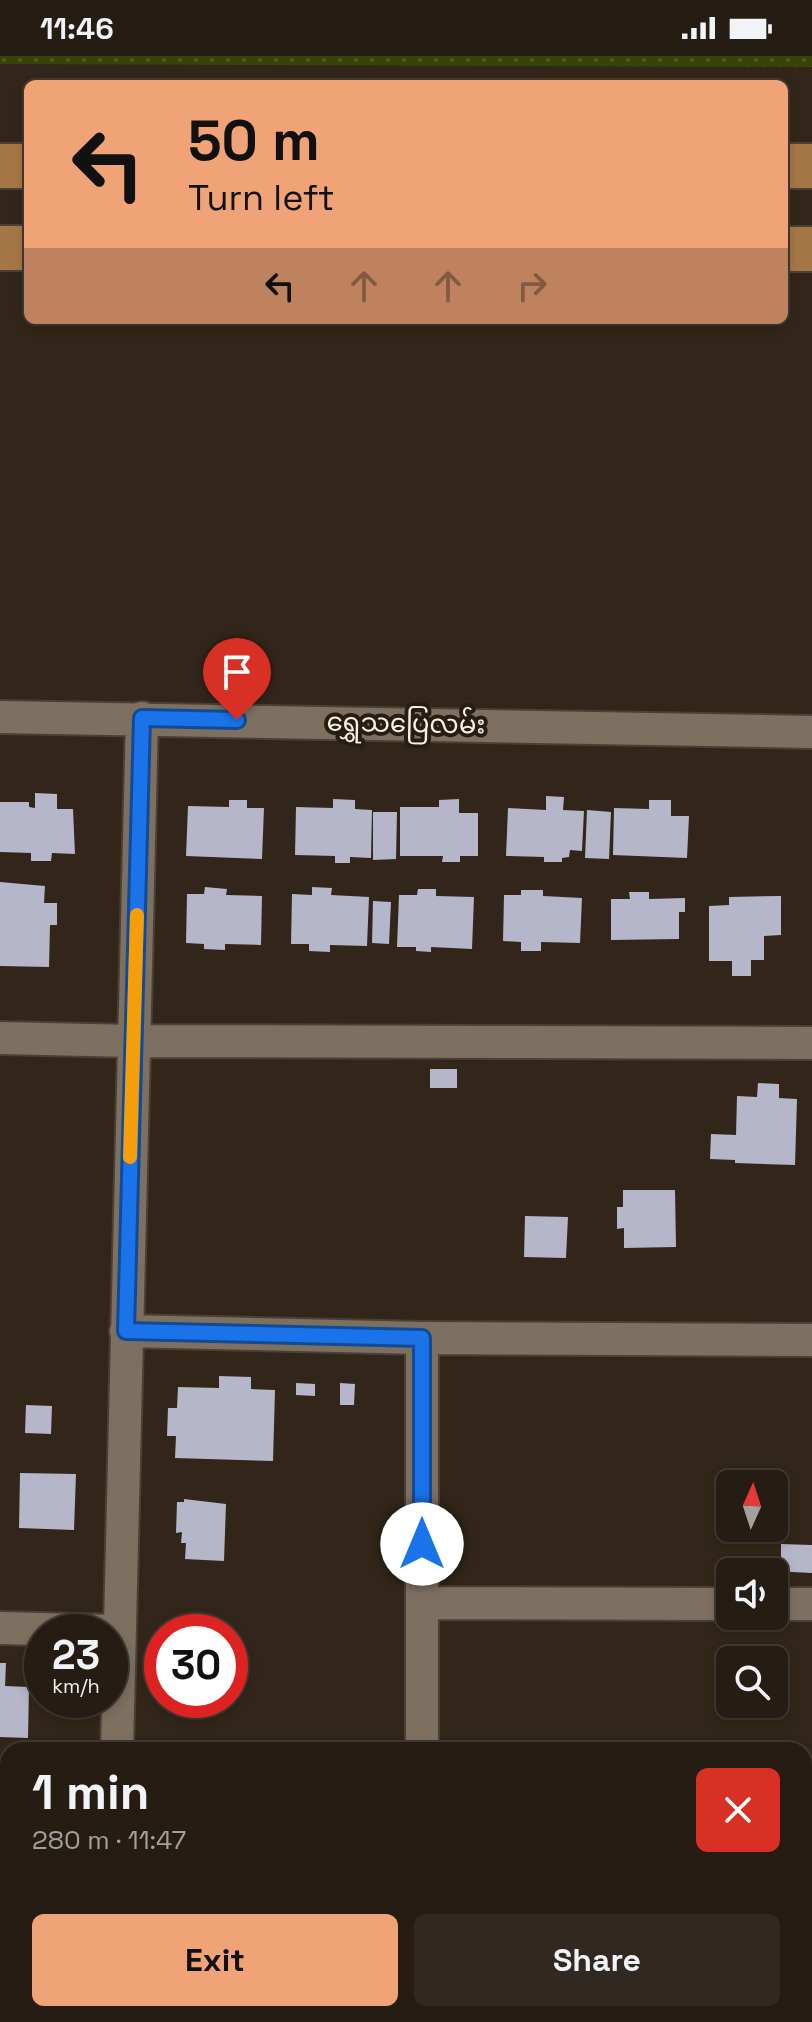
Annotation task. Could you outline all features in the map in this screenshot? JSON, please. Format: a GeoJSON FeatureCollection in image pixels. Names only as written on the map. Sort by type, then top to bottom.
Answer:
{"type":"FeatureCollection","features":[{"type":"Feature","properties":{"kind":"main road"},"geometry":{"type":"LineString","coordinates":[[0,166],[24,166]]}},
{"type":"Feature","properties":{"kind":"main road"},"geometry":{"type":"LineString","coordinates":[[788,166],[812,166]]}},
{"type":"Feature","properties":{"kind":"main road"},"geometry":{"type":"LineString","coordinates":[[0,248],[24,248]]}},
{"type":"Feature","properties":{"kind":"main road"},"geometry":{"type":"LineString","coordinates":[[788,249],[812,249]]}},
{"type":"Feature","properties":{"kind":"street","name":"ရွှေသပြေလမ်း"},"geometry":{"type":"LineString","coordinates":[[0,717],[812,732]]}},
{"type":"Feature","properties":{"kind":"street"},"geometry":{"type":"LineString","coordinates":[[118,1614],[142,718]]}},
{"type":"Feature","properties":{"kind":"street"},"geometry":{"type":"LineString","coordinates":[[0,1038],[812,1043]]}},
{"type":"Feature","properties":{"kind":"street"},"geometry":{"type":"LineString","coordinates":[[126,1331],[422,1338],[812,1340]]}},
{"type":"Feature","properties":{"kind":"street"},"geometry":{"type":"LineString","coordinates":[[422,1338],[422,1742]]}},
{"type":"Feature","properties":{"kind":"street"},"geometry":{"type":"LineString","coordinates":[[422,1603],[716,1604]]}},
{"type":"Feature","properties":{"kind":"street"},"geometry":{"type":"LineString","coordinates":[[788,1604],[812,1604]]}},
{"type":"Feature","properties":{"kind":"street"},"geometry":{"type":"LineString","coordinates":[[0,1628],[24,1629]]}},
{"type":"Feature","properties":{"kind":"street"},"geometry":{"type":"LineString","coordinates":[[117,1718],[117,1742]]}},
{"type":"Feature","properties":{"kind":"green space"},"geometry":{"type":"Polygon","coordinates":[[[0,56],[812,56],[812,67],[0,64],[0,56]]]}},
{"type":"Feature","properties":{"kind":"building"},"geometry":{"type":"Polygon","coordinates":[[[35,793],[57,794],[57,809],[73,809],[75,854],[52,853],[51,861],[31,861],[31,853],[0,852],[0,802],[29,802],[29,807],[35,808],[35,793]]]}},
{"type":"Feature","properties":{"kind":"building"},"geometry":{"type":"Polygon","coordinates":[[[546,796],[564,797],[563,810],[584,811],[582,851],[570,850],[569,857],[562,858],[562,862],[544,862],[544,857],[506,856],[508,808],[546,810],[546,796]]]}},
{"type":"Feature","properties":{"kind":"building"},"geometry":{"type":"Polygon","coordinates":[[[333,799],[355,800],[355,809],[372,810],[371,858],[350,857],[350,863],[335,863],[335,856],[295,855],[296,807],[333,808],[333,799]]]}},
{"type":"Feature","properties":{"kind":"building"},"geometry":{"type":"Polygon","coordinates":[[[459,799],[459,813],[478,813],[478,856],[460,856],[460,862],[442,862],[443,856],[400,856],[400,807],[439,807],[439,800],[459,799]]]}},
{"type":"Feature","properties":{"kind":"building"},"geometry":{"type":"Polygon","coordinates":[[[229,800],[247,800],[247,808],[264,808],[262,859],[186,856],[188,806],[229,807],[229,800]]]}},
{"type":"Feature","properties":{"kind":"building"},"geometry":{"type":"Polygon","coordinates":[[[649,800],[671,800],[671,816],[689,816],[687,858],[613,855],[614,808],[649,809],[649,800]]]}},
{"type":"Feature","properties":{"kind":"building"},"geometry":{"type":"Polygon","coordinates":[[[587,810],[611,812],[609,859],[585,858],[587,810]]]}},
{"type":"Feature","properties":{"kind":"building"},"geometry":{"type":"Polygon","coordinates":[[[373,812],[397,812],[396,859],[373,860],[373,812]]]}},
{"type":"Feature","properties":{"kind":"building"},"geometry":{"type":"Polygon","coordinates":[[[0,882],[45,886],[44,903],[57,903],[57,925],[50,925],[49,967],[0,966],[0,882]]]}},
{"type":"Feature","properties":{"kind":"building"},"geometry":{"type":"Polygon","coordinates":[[[205,887],[227,889],[226,895],[262,896],[261,945],[225,944],[225,950],[204,949],[204,944],[186,943],[187,894],[204,894],[205,887]]]}},
{"type":"Feature","properties":{"kind":"building"},"geometry":{"type":"Polygon","coordinates":[[[312,887],[332,888],[331,895],[369,897],[367,946],[330,945],[330,952],[309,951],[309,944],[291,944],[292,894],[312,895],[312,887]]]}},
{"type":"Feature","properties":{"kind":"building"},"geometry":{"type":"Polygon","coordinates":[[[418,889],[436,889],[436,896],[474,897],[472,949],[431,947],[431,952],[416,951],[416,947],[397,947],[399,895],[417,895],[418,889]]]}},
{"type":"Feature","properties":{"kind":"building"},"geometry":{"type":"Polygon","coordinates":[[[521,890],[543,890],[543,896],[582,898],[580,943],[541,942],[541,951],[521,951],[521,942],[503,941],[504,895],[521,895],[521,890]]]}},
{"type":"Feature","properties":{"kind":"building"},"geometry":{"type":"Polygon","coordinates":[[[629,892],[649,892],[649,899],[685,898],[685,912],[679,912],[679,939],[611,940],[611,899],[630,899],[629,892]]]}},
{"type":"Feature","properties":{"kind":"building"},"geometry":{"type":"Polygon","coordinates":[[[781,896],[781,935],[764,936],[764,960],[751,960],[751,976],[732,976],[732,961],[709,961],[709,906],[729,905],[729,897],[781,896]]]}},
{"type":"Feature","properties":{"kind":"building"},"geometry":{"type":"Polygon","coordinates":[[[373,901],[391,902],[389,944],[372,943],[373,901]]]}},
{"type":"Feature","properties":{"kind":"building"},"geometry":{"type":"Polygon","coordinates":[[[430,1069],[457,1069],[457,1088],[430,1088],[430,1069]]]}},
{"type":"Feature","properties":{"kind":"building"},"geometry":{"type":"Polygon","coordinates":[[[758,1083],[779,1084],[779,1098],[797,1099],[795,1165],[710,1159],[711,1134],[736,1135],[737,1096],[757,1097],[758,1083]]]}},
{"type":"Feature","properties":{"kind":"building"},"geometry":{"type":"Polygon","coordinates":[[[623,1190],[675,1190],[676,1247],[624,1248],[624,1228],[617,1229],[617,1207],[623,1207],[623,1190]]]}},
{"type":"Feature","properties":{"kind":"building"},"geometry":{"type":"Polygon","coordinates":[[[525,1216],[568,1217],[566,1258],[524,1257],[525,1216]]]}},
{"type":"Feature","properties":{"kind":"building"},"geometry":{"type":"Polygon","coordinates":[[[219,1376],[251,1377],[251,1389],[275,1390],[273,1461],[175,1458],[176,1436],[167,1436],[168,1408],[177,1408],[178,1387],[219,1388],[219,1376]]]}},
{"type":"Feature","properties":{"kind":"building"},"geometry":{"type":"Polygon","coordinates":[[[296,1383],[315,1384],[315,1396],[296,1395],[296,1383]]]}},
{"type":"Feature","properties":{"kind":"building"},"geometry":{"type":"Polygon","coordinates":[[[340,1383],[355,1384],[354,1405],[340,1405],[340,1383]]]}},
{"type":"Feature","properties":{"kind":"building"},"geometry":{"type":"Polygon","coordinates":[[[26,1405],[52,1406],[51,1434],[25,1433],[26,1405]]]}},
{"type":"Feature","properties":{"kind":"building"},"geometry":{"type":"Polygon","coordinates":[[[20,1473],[76,1474],[74,1530],[19,1528],[20,1473]]]}},
{"type":"Feature","properties":{"kind":"building"},"geometry":{"type":"Polygon","coordinates":[[[184,1499],[226,1504],[224,1561],[185,1559],[186,1543],[181,1543],[182,1532],[176,1533],[177,1502],[184,1502],[184,1499]]]}},
{"type":"Feature","properties":{"kind":"building"},"geometry":{"type":"Polygon","coordinates":[[[781,1544],[812,1545],[812,1573],[788,1572],[788,1558],[781,1558],[781,1544]]]}},
{"type":"Feature","properties":{"kind":"building"},"geometry":{"type":"Polygon","coordinates":[[[0,1663],[6,1663],[5,1686],[24,1687],[24,1718],[28,1718],[28,1738],[0,1737],[0,1663]]]}},
{"type":"Feature","properties":{"kind":"slow traffic"},"geometry":{"type":"LineString","coordinates":[[130,1157],[137,915]]}},
{"type":"Feature","properties":{"kind":"route"},"geometry":{"type":"LineString","coordinates":[[237,720],[142,718],[126,1331],[422,1338],[422,1544]]}}]}
